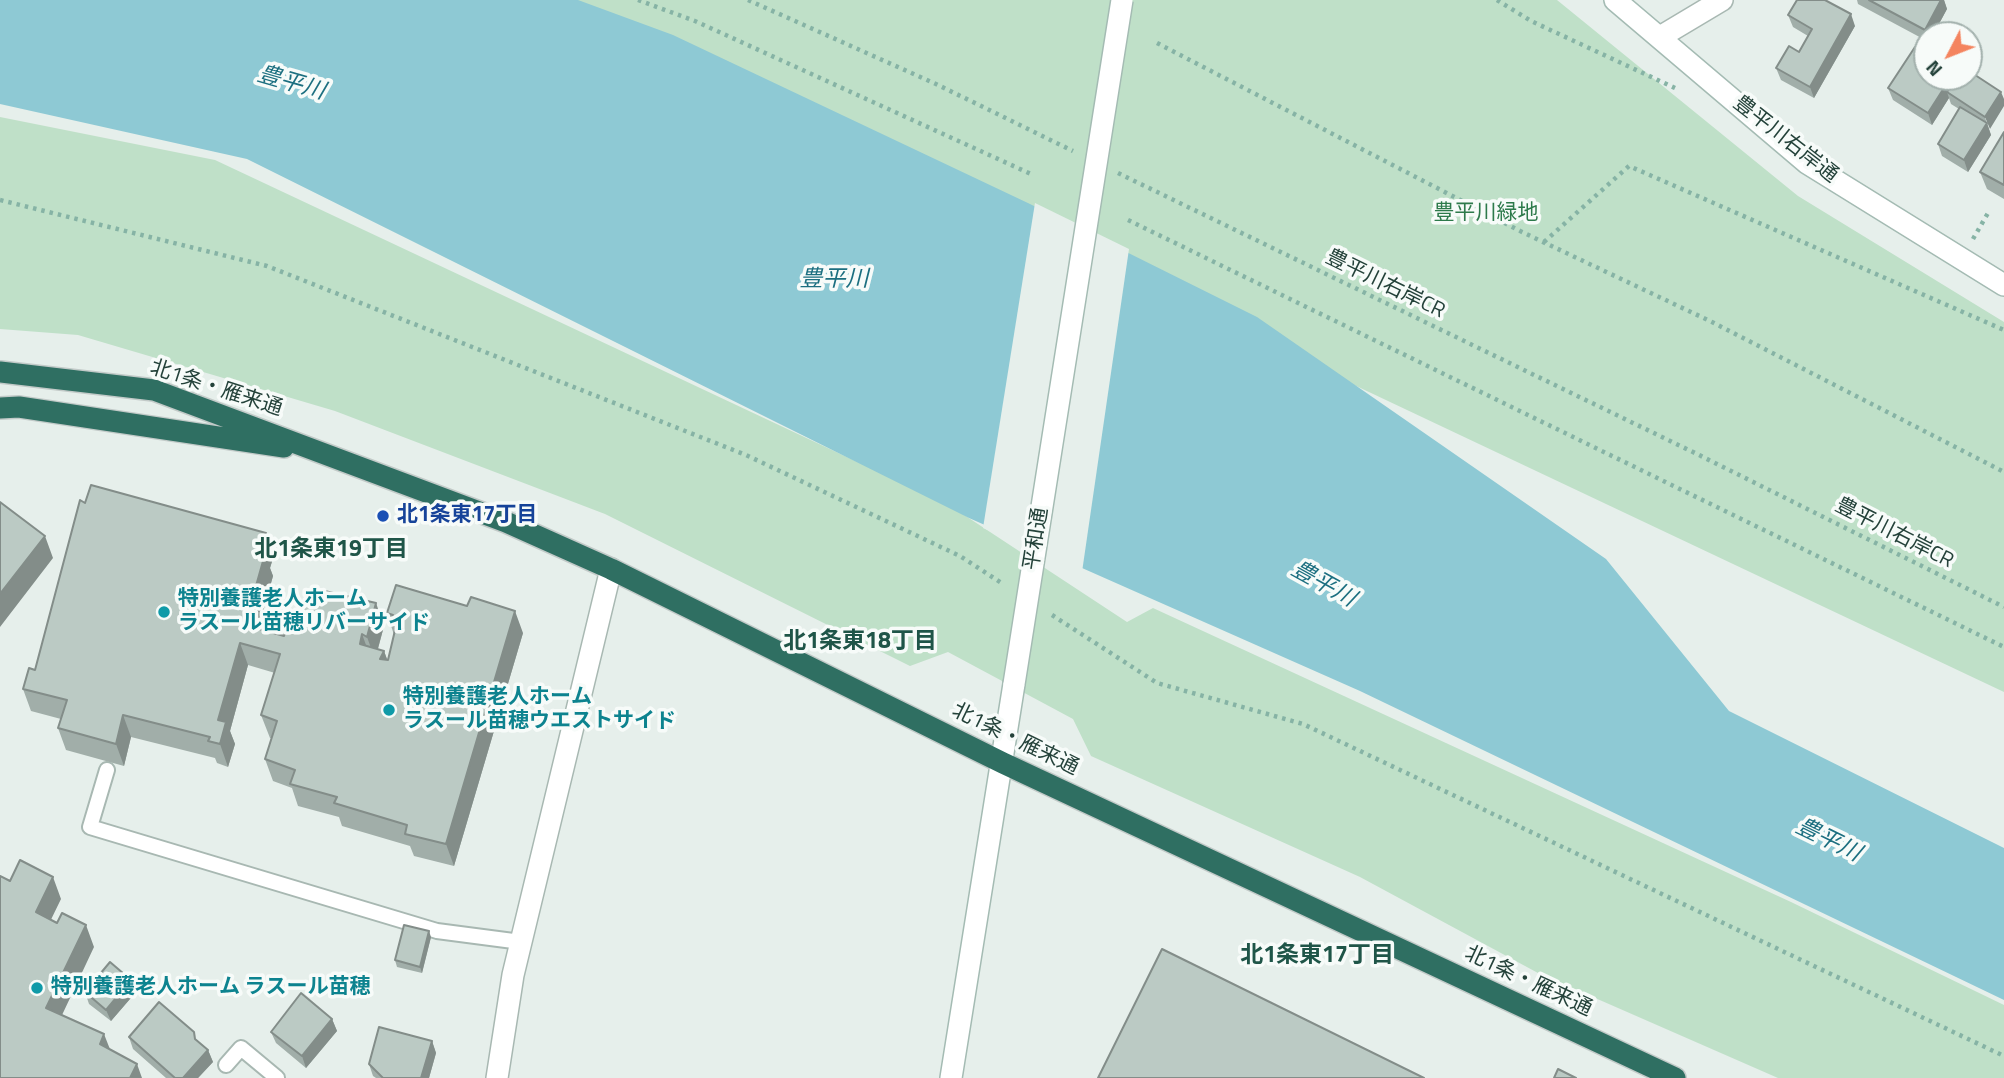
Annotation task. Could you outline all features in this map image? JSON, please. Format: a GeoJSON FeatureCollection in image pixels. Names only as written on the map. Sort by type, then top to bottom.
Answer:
{"type":"FeatureCollection","features":[{"type":"Feature","properties":{"kind":"highway","name":"北1条・雁来通"},"geometry":{"type":"LineString","coordinates":[[0,372],[154,390],[331,454],[506,522],[611,569],[1003,763],[1675,1078]]}},
{"type":"Feature","properties":{"kind":"highway","name":"北1条・雁来通"},"geometry":{"type":"LineString","coordinates":[[0,408],[19,407],[331,454]]}},
{"type":"Feature","properties":{"kind":"street","name":"平和通"},"geometry":{"type":"LineString","coordinates":[[951,1078],[1122,0]]}},
{"type":"Feature","properties":{"kind":"street","name":"豊平川右岸通"},"geometry":{"type":"LineString","coordinates":[[1615,0],[1807,163],[2004,285]]}},
{"type":"Feature","properties":{"kind":"street"},"geometry":{"type":"LineString","coordinates":[[1660,37],[1722,0]]}},
{"type":"Feature","properties":{"kind":"street"},"geometry":{"type":"LineString","coordinates":[[497,1078],[513,975],[611,569]]}},
{"type":"Feature","properties":{"kind":"lane"},"geometry":{"type":"LineString","coordinates":[[107,770],[90,827],[437,931],[521,943]]}},
{"type":"Feature","properties":{"kind":"lane"},"geometry":{"type":"LineString","coordinates":[[226,1065],[241,1048],[277,1078]]}},
{"type":"Feature","properties":{"kind":"path"},"geometry":{"type":"LineString","coordinates":[[638,0],[695,21],[1031,174]]}},
{"type":"Feature","properties":{"kind":"path"},"geometry":{"type":"LineString","coordinates":[[748,0],[936,84],[1078,154]]}},
{"type":"Feature","properties":{"kind":"path"},"geometry":{"type":"LineString","coordinates":[[1497,0],[1531,21],[1682,91]]}},
{"type":"Feature","properties":{"kind":"path"},"geometry":{"type":"LineString","coordinates":[[1157,43],[1545,242],[1712,322],[2004,472]]}},
{"type":"Feature","properties":{"kind":"path"},"geometry":{"type":"LineString","coordinates":[[1545,242],[1629,166],[2004,330]]}},
{"type":"Feature","properties":{"kind":"path","name":"豊平川右岸CR"},"geometry":{"type":"LineString","coordinates":[[1115,172],[1698,454],[2004,607]]}},
{"type":"Feature","properties":{"kind":"path"},"geometry":{"type":"LineString","coordinates":[[1973,239],[1988,213]]}},
{"type":"Feature","properties":{"kind":"path"},"geometry":{"type":"LineString","coordinates":[[1128,220],[2004,647]]}},
{"type":"Feature","properties":{"kind":"green space","name":"豊平川緑地"},"geometry":{"type":"Polygon","coordinates":[[[570,0],[1557,0],[1798,196],[2004,322],[2004,692],[1316,367],[570,0]]]}},
{"type":"Feature","properties":{"kind":"green space"},"geometry":{"type":"Polygon","coordinates":[[[0,117],[215,160],[949,505],[1127,622],[1153,608],[1791,902],[2004,1005],[2004,1078],[1778,1078],[1538,973],[1360,877],[1091,756],[1073,719],[948,652],[910,666],[605,514],[335,411],[78,335],[0,329],[0,117]]]}},
{"type":"Feature","properties":{"kind":"water","name":"豊平川"},"geometry":{"type":"Polygon","coordinates":[[[0,0],[578,0],[673,35],[1030,204],[1257,317],[1606,559],[1729,711],[2004,848],[2004,1000],[1360,691],[969,518],[247,159],[0,104],[0,0]]]}},
{"type":"Feature","properties":{"kind":"pier"},"geometry":{"type":"Polygon","coordinates":[[[1035,203],[1129,249],[1082,572],[983,528],[1035,203]]]}},
{"type":"Feature","properties":{"kind":"building"},"geometry":{"type":"Polygon","coordinates":[[[1797,0],[1825,0],[1851,14],[1810,87],[1776,68],[1789,46],[1799,52],[1812,29],[1788,15],[1797,0]]]}},
{"type":"Feature","properties":{"kind":"building"},"geometry":{"type":"Polygon","coordinates":[[[1869,0],[1941,0],[1930,21],[1913,21],[1913,24],[1869,0]]]}},
{"type":"Feature","properties":{"kind":"building"},"geometry":{"type":"Polygon","coordinates":[[[1913,50],[1913,91],[1942,91],[1928,113],[1888,88],[1913,50]]]}},
{"type":"Feature","properties":{"kind":"building"},"geometry":{"type":"Polygon","coordinates":[[[1983,80],[2001,92],[1985,117],[1947,92],[1983,91],[1983,80]]]}},
{"type":"Feature","properties":{"kind":"building"},"geometry":{"type":"Polygon","coordinates":[[[1960,107],[1987,123],[1964,160],[1938,144],[1960,107]]]}},
{"type":"Feature","properties":{"kind":"building"},"geometry":{"type":"Polygon","coordinates":[[[2004,132],[2004,185],[1980,172],[2004,132]]]}},
{"type":"Feature","properties":{"kind":"building"},"geometry":{"type":"Polygon","coordinates":[[[91,485],[266,533],[260,551],[265,554],[245,625],[284,636],[286,629],[293,630],[300,600],[307,602],[312,588],[376,603],[367,637],[362,634],[360,644],[384,651],[380,659],[388,660],[396,626],[390,623],[393,615],[387,613],[396,585],[467,606],[471,597],[515,611],[446,844],[405,834],[407,825],[334,803],[337,797],[290,784],[295,770],[265,759],[277,721],[261,715],[280,654],[240,643],[218,720],[226,722],[220,744],[208,741],[210,737],[123,715],[116,744],[58,728],[67,700],[23,689],[29,668],[35,670],[80,500],[85,503],[91,485]]]}},
{"type":"Feature","properties":{"kind":"building"},"geometry":{"type":"Polygon","coordinates":[[[0,502],[45,536],[0,594],[0,502]]]}},
{"type":"Feature","properties":{"kind":"building","name":"特別養護老人ホーム ラスール苗穂"},"geometry":{"type":"Polygon","coordinates":[[[20,860],[53,877],[36,912],[57,923],[62,913],[86,925],[46,1008],[104,1034],[100,1044],[137,1064],[130,1078],[0,1078],[0,876],[10,881],[20,860]]]}},
{"type":"Feature","properties":{"kind":"building"},"geometry":{"type":"Polygon","coordinates":[[[404,925],[429,931],[420,967],[395,960],[404,925]]]}},
{"type":"Feature","properties":{"kind":"building"},"geometry":{"type":"Polygon","coordinates":[[[1162,949],[1424,1078],[1098,1078],[1162,949]]]}},
{"type":"Feature","properties":{"kind":"building"},"geometry":{"type":"Polygon","coordinates":[[[110,962],[131,980],[106,1010],[85,992],[110,962]]]}},
{"type":"Feature","properties":{"kind":"building"},"geometry":{"type":"Polygon","coordinates":[[[301,993],[332,1019],[302,1056],[271,1032],[301,993]]]}},
{"type":"Feature","properties":{"kind":"building"},"geometry":{"type":"Polygon","coordinates":[[[159,1002],[194,1032],[195,1039],[208,1050],[183,1078],[175,1078],[129,1037],[159,1002]]]}},
{"type":"Feature","properties":{"kind":"building"},"geometry":{"type":"Polygon","coordinates":[[[379,1027],[432,1041],[421,1078],[383,1078],[369,1064],[379,1027]]]}},
{"type":"Feature","properties":{"kind":"building"},"geometry":{"type":"Polygon","coordinates":[[[1558,1069],[1576,1078],[1554,1078],[1558,1069]]]}},
{"type":"Feature","properties":{"kind":"place","name":"北1条東17丁目"},"geometry":{"type":"Point","coordinates":[383,516]}},
{"type":"Feature","properties":{"kind":"place","name":"特別養護老人ホーム ラスール苗穂リバーサイド"},"geometry":{"type":"Point","coordinates":[164,612]}},
{"type":"Feature","properties":{"kind":"place","name":"特別養護老人ホーム ラスール苗穂ウエストサイド"},"geometry":{"type":"Point","coordinates":[389,710]}},
{"type":"Feature","properties":{"kind":"place","name":"特別養護老人ホーム ラスール苗穂"},"geometry":{"type":"Point","coordinates":[37,988]}},
{"type":"Feature","properties":{"kind":"district","name":"北1条東19丁目"},"geometry":{"type":"Point","coordinates":[331,550]}},
{"type":"Feature","properties":{"kind":"district","name":"北1条東18丁目"},"geometry":{"type":"Point","coordinates":[860,642]}},
{"type":"Feature","properties":{"kind":"district","name":"北1条東17丁目"},"geometry":{"type":"Point","coordinates":[1317,956]}}]}
